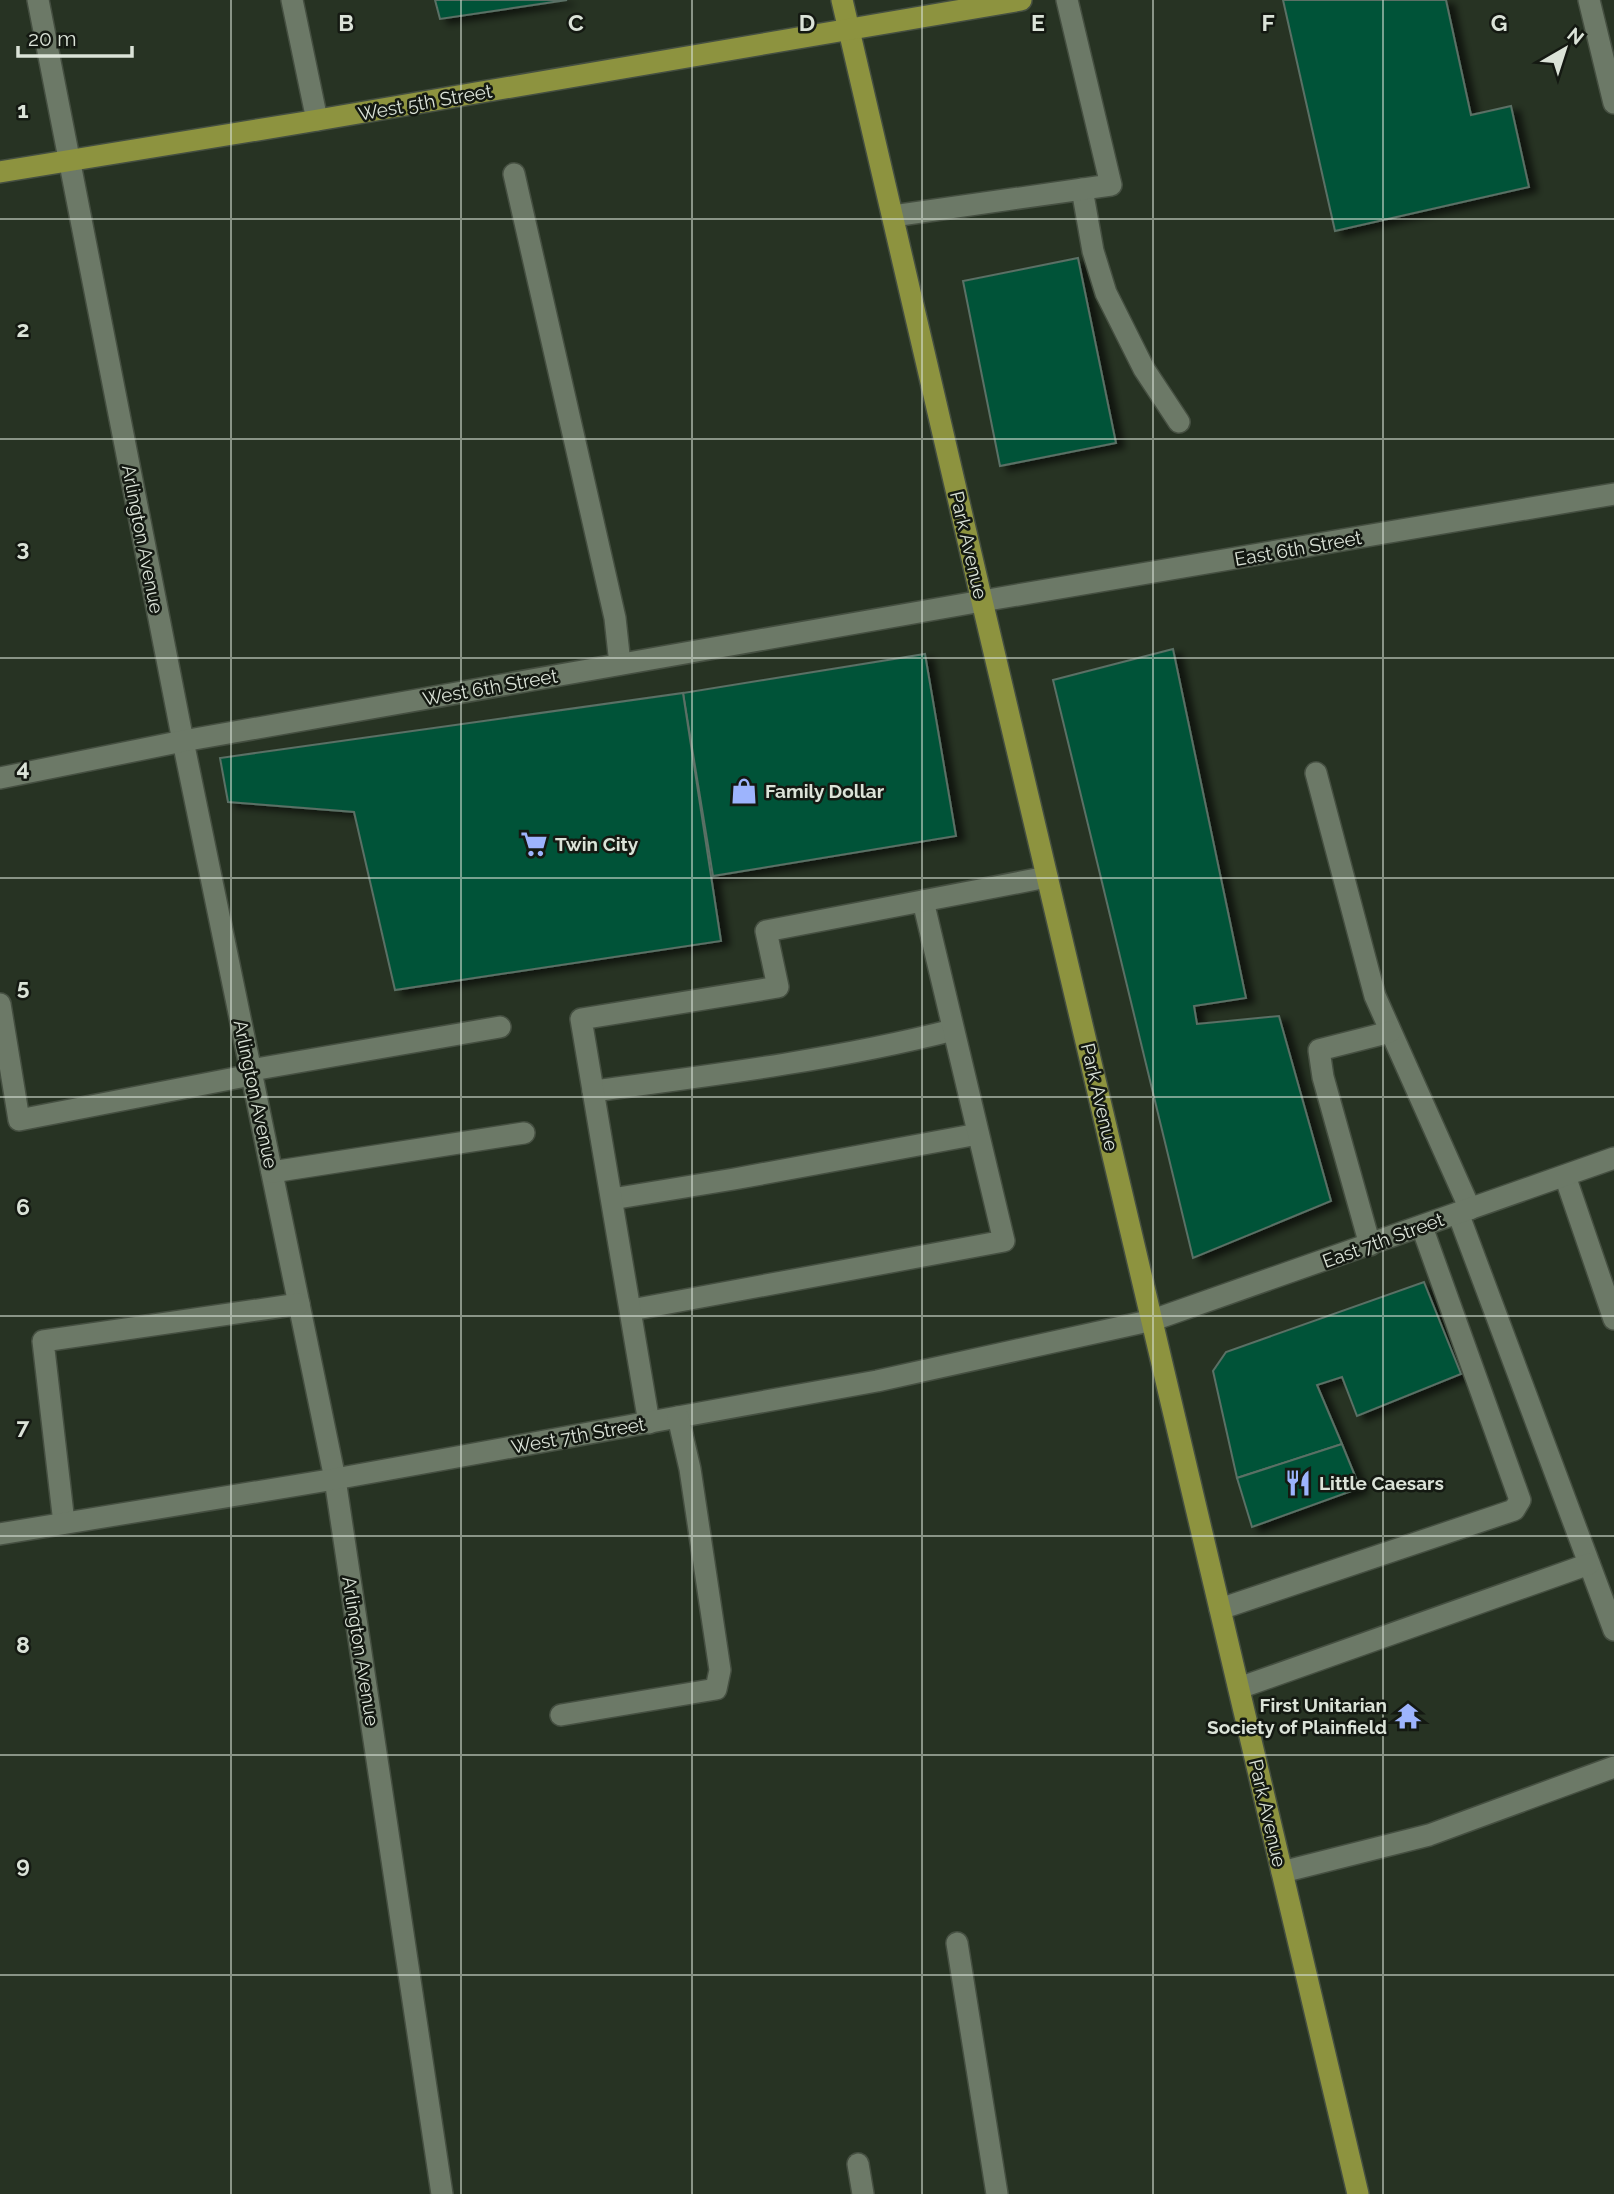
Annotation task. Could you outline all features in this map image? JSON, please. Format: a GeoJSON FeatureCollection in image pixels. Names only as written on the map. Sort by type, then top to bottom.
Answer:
{"type":"FeatureCollection","features":[{"type":"Feature","properties":{"kind":"main road","name":"Park Avenue"},"geometry":{"type":"LineString","coordinates":[[842,0],[1358,2194]]}},
{"type":"Feature","properties":{"kind":"main road","name":"West 5th Street"},"geometry":{"type":"LineString","coordinates":[[0,172],[1021,0]]}},
{"type":"Feature","properties":{"kind":"street","name":"Arlington Avenue"},"geometry":{"type":"LineString","coordinates":[[38,0],[183,741],[335,1479],[442,2194]]}},
{"type":"Feature","properties":{"kind":"street"},"geometry":{"type":"LineString","coordinates":[[292,0],[317,120]]}},
{"type":"Feature","properties":{"kind":"street"},"geometry":{"type":"LineString","coordinates":[[893,216],[1111,185],[1068,0]]}},
{"type":"Feature","properties":{"kind":"street"},"geometry":{"type":"LineString","coordinates":[[1589,0],[1614,103]]}},
{"type":"Feature","properties":{"kind":"street"},"geometry":{"type":"LineString","coordinates":[[514,174],[615,618],[620,664]]}},
{"type":"Feature","properties":{"kind":"street"},"geometry":{"type":"LineString","coordinates":[[1082,190],[1093,251],[1107,293],[1144,369],[1179,422]]}},
{"type":"Feature","properties":{"kind":"street","name":"East 6th Street"},"geometry":{"type":"LineString","coordinates":[[982,601],[1614,494]]}},
{"type":"Feature","properties":{"kind":"street","name":"West 6th Street"},"geometry":{"type":"LineString","coordinates":[[0,778],[183,741],[982,601]]}},
{"type":"Feature","properties":{"kind":"street"},"geometry":{"type":"LineString","coordinates":[[1316,774],[1375,996],[1464,1211],[1614,1630]]}},
{"type":"Feature","properties":{"kind":"street"},"geometry":{"type":"LineString","coordinates":[[649,1423],[581,1019],[778,987],[766,932],[1047,877]]}},
{"type":"Feature","properties":{"kind":"street"},"geometry":{"type":"LineString","coordinates":[[631,1310],[1004,1241],[923,901]]}},
{"type":"Feature","properties":{"kind":"street"},"geometry":{"type":"LineString","coordinates":[[0,1004],[19,1120],[251,1072],[500,1027]]}},
{"type":"Feature","properties":{"kind":"street"},"geometry":{"type":"LineString","coordinates":[[593,1091],[729,1074],[873,1049],[953,1030]]}},
{"type":"Feature","properties":{"kind":"street"},"geometry":{"type":"LineString","coordinates":[[1370,1245],[1323,1077],[1319,1051],[1390,1032]]}},
{"type":"Feature","properties":{"kind":"street"},"geometry":{"type":"LineString","coordinates":[[272,1172],[524,1133]]}},
{"type":"Feature","properties":{"kind":"street"},"geometry":{"type":"LineString","coordinates":[[612,1199],[978,1134]]}},
{"type":"Feature","properties":{"kind":"street","name":"East 7th Street"},"geometry":{"type":"LineString","coordinates":[[1153,1320],[1614,1158]]}},
{"type":"Feature","properties":{"kind":"street"},"geometry":{"type":"LineString","coordinates":[[1565,1176],[1614,1319]]}},
{"type":"Feature","properties":{"kind":"street"},"geometry":{"type":"LineString","coordinates":[[1220,1609],[1514,1510],[1520,1500],[1422,1227]]}},
{"type":"Feature","properties":{"kind":"street"},"geometry":{"type":"LineString","coordinates":[[64,1523],[43,1341],[299,1304]]}},
{"type":"Feature","properties":{"kind":"street","name":"West 7th Street"},"geometry":{"type":"LineString","coordinates":[[0,1534],[335,1479],[877,1381],[1153,1320]]}},
{"type":"Feature","properties":{"kind":"street"},"geometry":{"type":"LineString","coordinates":[[561,1715],[716,1689],[720,1670],[690,1469],[678,1417]]}},
{"type":"Feature","properties":{"kind":"street"},"geometry":{"type":"LineString","coordinates":[[1239,1688],[1590,1564]]}},
{"type":"Feature","properties":{"kind":"street"},"geometry":{"type":"LineString","coordinates":[[1282,1872],[1429,1835],[1614,1767]]}},
{"type":"Feature","properties":{"kind":"street"},"geometry":{"type":"LineString","coordinates":[[957,1942],[997,2194]]}},
{"type":"Feature","properties":{"kind":"street"},"geometry":{"type":"LineString","coordinates":[[858,2164],[863,2194]]}},
{"type":"Feature","properties":{"kind":"building"},"geometry":{"type":"Polygon","coordinates":[[[435,0],[567,0],[440,19],[435,0]]]}},
{"type":"Feature","properties":{"kind":"building"},"geometry":{"type":"Polygon","coordinates":[[[1283,0],[1446,0],[1471,115],[1511,106],[1529,187],[1335,231],[1283,0]]]}},
{"type":"Feature","properties":{"kind":"building"},"geometry":{"type":"Polygon","coordinates":[[[1078,258],[1116,443],[1000,466],[963,281],[1078,258]]]}},
{"type":"Feature","properties":{"kind":"building"},"geometry":{"type":"Polygon","coordinates":[[[1173,649],[1246,998],[1194,1006],[1197,1024],[1279,1016],[1331,1201],[1193,1258],[1053,680],[1173,649]]]}},
{"type":"Feature","properties":{"kind":"building"},"geometry":{"type":"Polygon","coordinates":[[[925,654],[956,836],[713,876],[683,693],[925,654]]]}},
{"type":"Feature","properties":{"kind":"building","name":"Twin City"},"geometry":{"type":"Polygon","coordinates":[[[683,693],[721,941],[395,990],[354,812],[228,802],[220,758],[683,693]]]}},
{"type":"Feature","properties":{"kind":"building"},"geometry":{"type":"Polygon","coordinates":[[[1424,1282],[1461,1374],[1357,1416],[1342,1377],[1317,1385],[1342,1444],[1237,1478],[1213,1371],[1226,1352],[1424,1282]]]}},
{"type":"Feature","properties":{"kind":"building","name":"Little Caesars"},"geometry":{"type":"Polygon","coordinates":[[[1342,1444],[1360,1488],[1252,1527],[1237,1478],[1342,1444]]]}},
{"type":"Feature","properties":{"kind":"place","name":"Family Dollar"},"geometry":{"type":"Point","coordinates":[744,791]}},
{"type":"Feature","properties":{"kind":"place","name":"Twin City"},"geometry":{"type":"Point","coordinates":[534,844]}},
{"type":"Feature","properties":{"kind":"place","name":"Little Caesars"},"geometry":{"type":"Point","coordinates":[1298,1483]}},
{"type":"Feature","properties":{"kind":"place","name":"First Unitarian Society of Plainfield"},"geometry":{"type":"Point","coordinates":[1408,1716]}}]}
